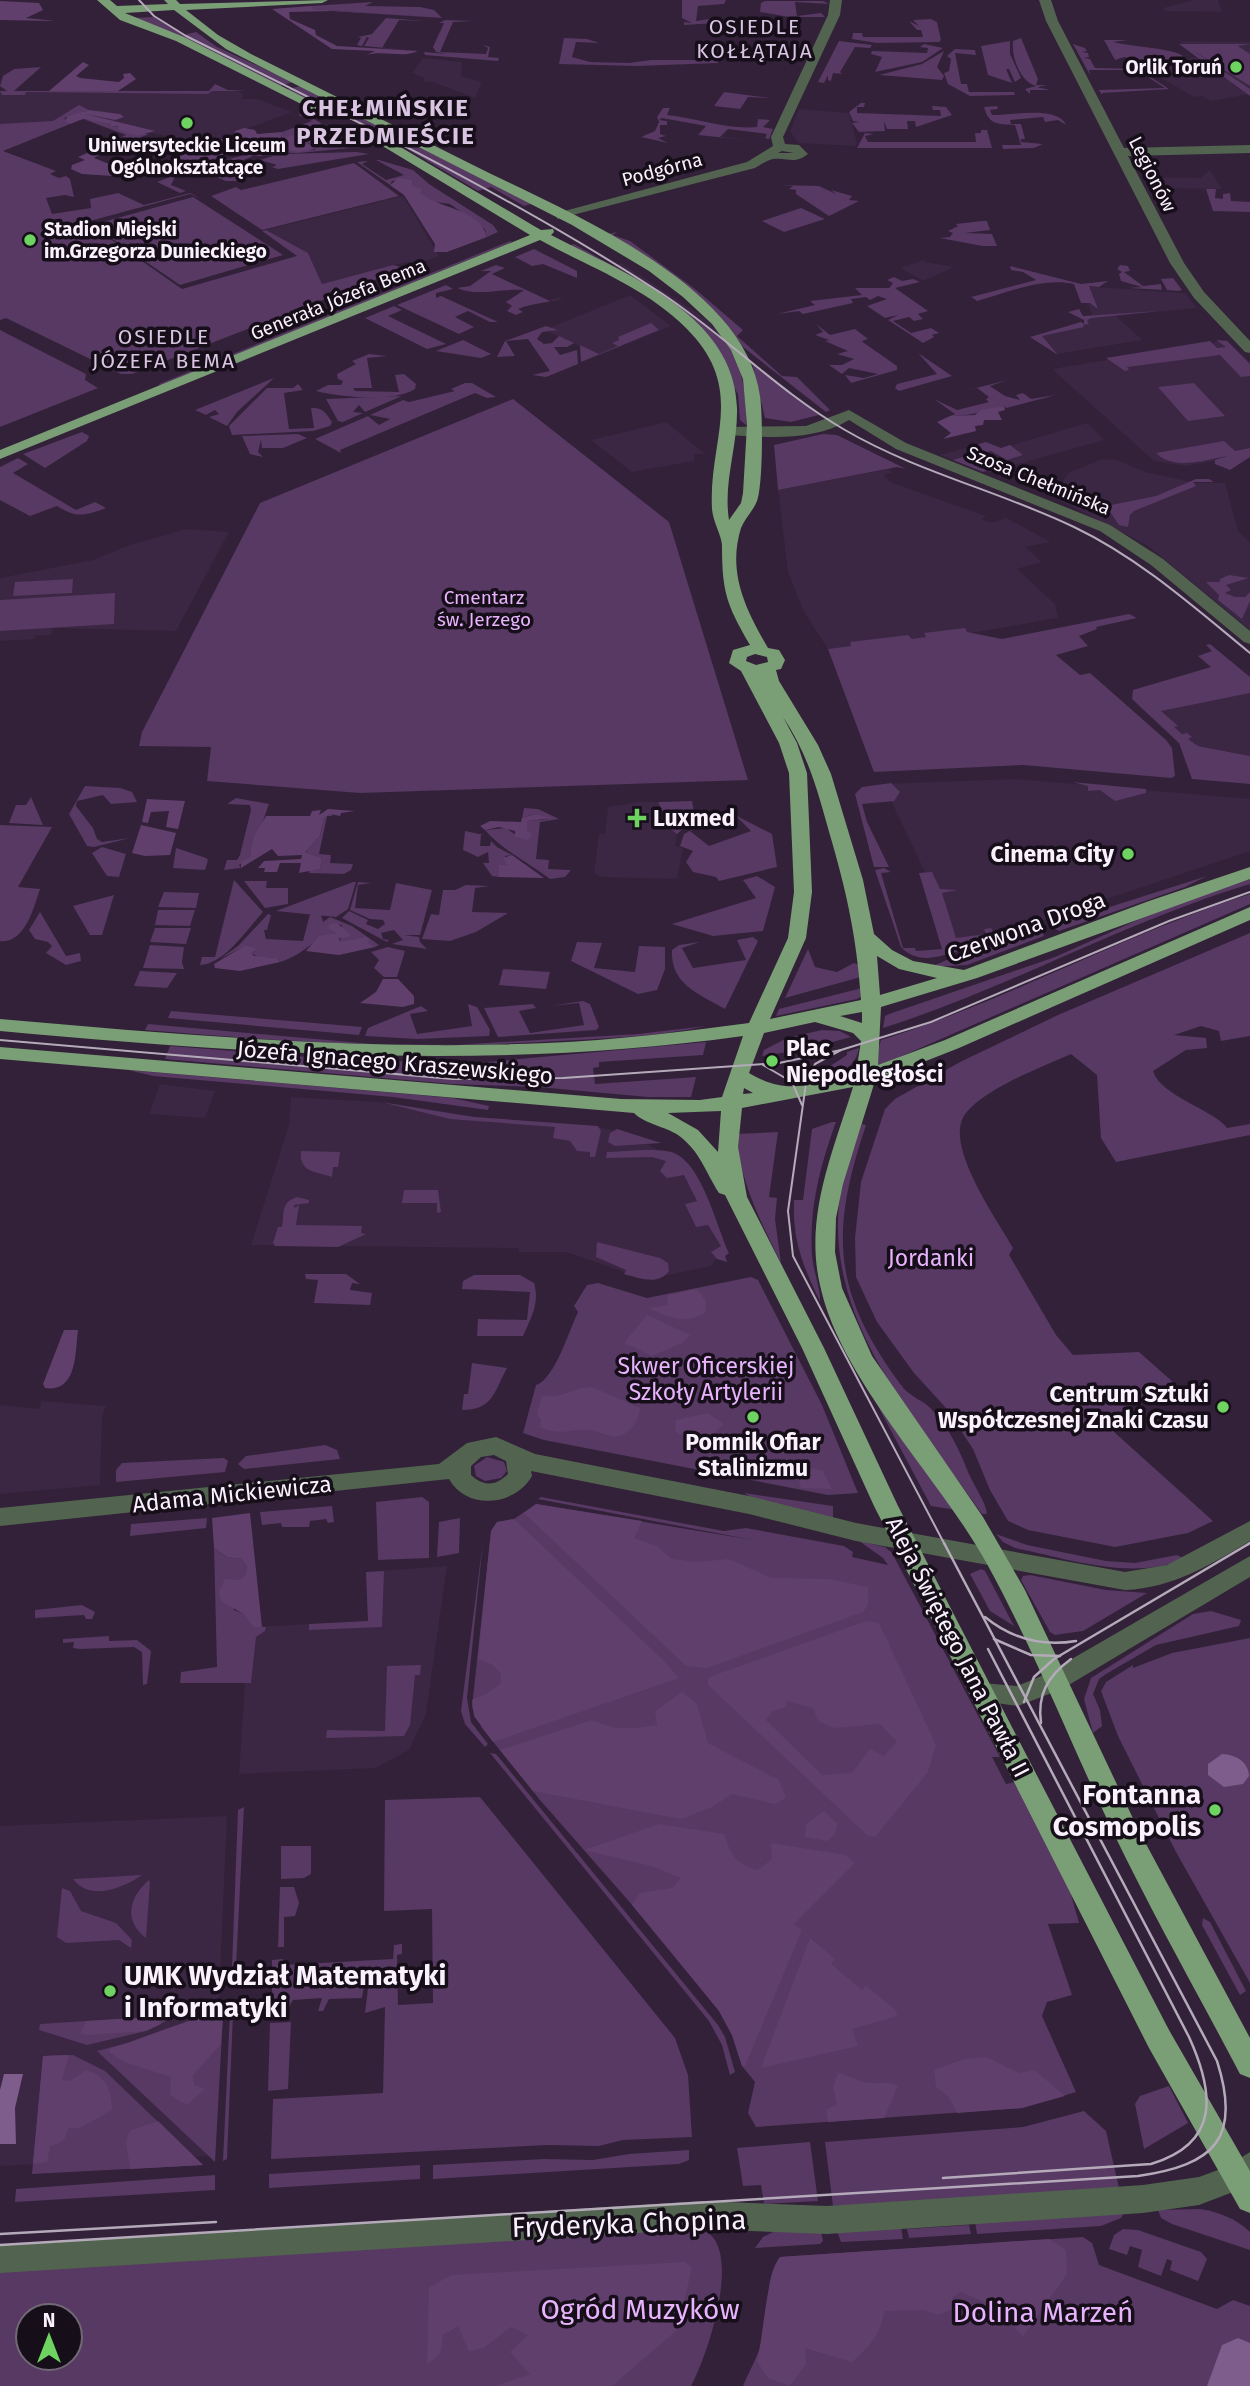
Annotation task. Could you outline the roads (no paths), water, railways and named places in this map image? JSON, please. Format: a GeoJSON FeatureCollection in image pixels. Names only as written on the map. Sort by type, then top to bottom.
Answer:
{"type":"FeatureCollection","features":[{"type":"Feature","properties":{"kind":"main road"},"geometry":{"type":"LineString","coordinates":[[103,0],[112,10],[180,39],[360,128],[535,232],[657,298],[700,335],[715,359],[729,395],[721,483],[723,530],[730,542]]}},
{"type":"Feature","properties":{"kind":"main road"},"geometry":{"type":"LineString","coordinates":[[112,10],[174,4],[216,6],[322,0]]}},
{"type":"Feature","properties":{"kind":"main road"},"geometry":{"type":"LineString","coordinates":[[174,4],[198,26],[247,57],[567,219],[663,276],[716,322],[737,349],[750,375],[754,400],[748,504],[739,515],[730,542],[729,579],[743,624],[752,631],[761,650],[773,654],[777,660],[753,664]]}},
{"type":"Feature","properties":{"kind":"main road"},"geometry":{"type":"LineString","coordinates":[[198,26],[200,13],[216,6]]}},
{"type":"Feature","properties":{"kind":"main road","name":"Generała Józefa Bema"},"geometry":{"type":"LineString","coordinates":[[0,455],[567,219]]}},
{"type":"Feature","properties":{"kind":"main road","name":"Generała Józefa Bema"},"geometry":{"type":"LineString","coordinates":[[0,442],[535,232]]}},
{"type":"Feature","properties":{"kind":"main road"},"geometry":{"type":"LineString","coordinates":[[743,624],[740,632],[753,664],[805,737],[821,770],[855,884],[864,934],[871,1004],[871,1039],[863,1078],[825,1212],[824,1252],[830,1283],[851,1339],[881,1387],[953,1488],[995,1557],[1058,1679],[1127,1834],[1250,2065]]}},
{"type":"Feature","properties":{"kind":"main road","name":"Aleja Świętego Jana Pawła II"},"geometry":{"type":"LineString","coordinates":[[753,664],[794,758],[799,784],[803,874],[797,938],[744,1054],[731,1104],[727,1147],[736,1197],[813,1348],[905,1542],[1159,2039],[1245,2180]]}},
{"type":"Feature","properties":{"kind":"main road","name":"Czerwona Droga"},"geometry":{"type":"LineString","coordinates":[[815,1016],[871,1004],[971,974],[1061,943],[1148,907],[1250,873]]}},
{"type":"Feature","properties":{"kind":"main road"},"geometry":{"type":"LineString","coordinates":[[863,1078],[952,1044],[1250,913]]}},
{"type":"Feature","properties":{"kind":"main road"},"geometry":{"type":"LineString","coordinates":[[864,934],[895,962],[909,968],[971,974]]}},
{"type":"Feature","properties":{"kind":"main road"},"geometry":{"type":"LineString","coordinates":[[815,1016],[850,1025],[871,1039]]}},
{"type":"Feature","properties":{"kind":"main road","name":"Józefa Ignacego Kraszewskiego"},"geometry":{"type":"LineString","coordinates":[[0,1025],[309,1050],[438,1054],[570,1049],[757,1029],[815,1016]]}},
{"type":"Feature","properties":{"kind":"main road","name":"Józefa Ignacego Kraszewskiego"},"geometry":{"type":"LineString","coordinates":[[0,1053],[621,1106],[689,1107],[731,1104],[863,1078]]}},
{"type":"Feature","properties":{"kind":"main road"},"geometry":{"type":"LineString","coordinates":[[738,1075],[761,1089],[786,1095]]}},
{"type":"Feature","properties":{"kind":"main road"},"geometry":{"type":"LineString","coordinates":[[621,1106],[651,1114],[696,1138],[714,1161],[726,1188],[736,1197]]}},
{"type":"Feature","properties":{"kind":"street","name":"Podgórna"},"geometry":{"type":"LineString","coordinates":[[567,219],[742,176],[780,152],[777,138],[834,15],[836,0]]}},
{"type":"Feature","properties":{"kind":"street","name":"Legionów"},"geometry":{"type":"LineString","coordinates":[[1045,0],[1052,21],[1179,267],[1207,304],[1250,349]]}},
{"type":"Feature","properties":{"kind":"street"},"geometry":{"type":"LineString","coordinates":[[1120,152],[1250,149]]}},
{"type":"Feature","properties":{"kind":"street","name":"Szosa Chełmińska"},"geometry":{"type":"LineString","coordinates":[[754,432],[774,434],[800,430],[849,414],[901,446],[1044,501],[1105,528],[1157,562],[1250,639]]}},
{"type":"Feature","properties":{"kind":"street"},"geometry":{"type":"LineString","coordinates":[[727,431],[754,432]]}},
{"type":"Feature","properties":{"kind":"street","name":"Szosa Chełmińska"},"geometry":{"type":"LineString","coordinates":[[1205,600],[1250,652]]}},
{"type":"Feature","properties":{"kind":"street"},"geometry":{"type":"LineString","coordinates":[[517,1457],[520,1462],[520,1476],[511,1486],[493,1493],[478,1491],[464,1484],[458,1472],[461,1461],[470,1452],[486,1446],[504,1448],[517,1457],[543,1465],[750,1505],[905,1542],[1125,1581],[1170,1576],[1250,1530]]}},
{"type":"Feature","properties":{"kind":"street","name":"Adama Mickiewicza"},"geometry":{"type":"LineString","coordinates":[[0,1517],[401,1478],[445,1472],[461,1461]]}},
{"type":"Feature","properties":{"kind":"street"},"geometry":{"type":"LineString","coordinates":[[982,1693],[1018,1696],[1058,1679],[1250,1565]]}},
{"type":"Feature","properties":{"kind":"street","name":"Fryderyka Chopina"},"geometry":{"type":"LineString","coordinates":[[0,2259],[680,2216],[827,2220],[1133,2200],[1199,2191],[1245,2180]]}},
{"type":"Feature","properties":{"kind":"waterway"},"geometry":{"type":"LineString","coordinates":[[1230,2386],[1238,2361]]}},
{"type":"Feature","properties":{"kind":"tram line"},"geometry":{"type":"LineString","coordinates":[[139,0],[154,16],[186,36],[427,158],[604,257],[685,309],[797,398],[845,430],[901,458],[1046,514],[1098,539],[1165,584],[1250,653]]}},
{"type":"Feature","properties":{"kind":"tram line"},"geometry":{"type":"LineString","coordinates":[[841,1050],[931,1022],[1169,921],[1250,892]]}},
{"type":"Feature","properties":{"kind":"tram line"},"geometry":{"type":"LineString","coordinates":[[0,1040],[453,1079],[563,1078],[779,1063],[841,1050]]}},
{"type":"Feature","properties":{"kind":"tram line"},"geometry":{"type":"LineString","coordinates":[[841,1050],[815,1064],[806,1083],[788,1211],[793,1256],[945,1545]]}},
{"type":"Feature","properties":{"kind":"tram line"},"geometry":{"type":"LineString","coordinates":[[763,1065],[792,1082],[802,1105]]}},
{"type":"Feature","properties":{"kind":"tram line"},"geometry":{"type":"LineString","coordinates":[[944,1543],[995,1639]]}},
{"type":"Feature","properties":{"kind":"tram line"},"geometry":{"type":"LineString","coordinates":[[1059,1656],[1250,1543],[1247,1545]]}},
{"type":"Feature","properties":{"kind":"tram line"},"geometry":{"type":"LineString","coordinates":[[985,1617],[1016,1636],[1039,1642],[1076,1641]]}},
{"type":"Feature","properties":{"kind":"tram line"},"geometry":{"type":"LineString","coordinates":[[995,1639],[1031,1655],[1059,1656]]}},
{"type":"Feature","properties":{"kind":"tram line"},"geometry":{"type":"LineString","coordinates":[[995,1639],[1026,1698]]}},
{"type":"Feature","properties":{"kind":"tram line"},"geometry":{"type":"LineString","coordinates":[[943,2178],[1151,2164],[1174,2155],[1190,2143],[1200,2129],[1206,2113],[1203,2077],[1189,2037],[988,1649]]}},
{"type":"Feature","properties":{"kind":"tram line"},"geometry":{"type":"LineString","coordinates":[[1026,1698],[1034,1677],[1059,1656]]}},
{"type":"Feature","properties":{"kind":"tram line"},"geometry":{"type":"LineString","coordinates":[[1041,1723],[1041,1703],[1046,1686],[1056,1672],[1071,1659]]}},
{"type":"Feature","properties":{"kind":"tram line"},"geometry":{"type":"LineString","coordinates":[[0,2245],[1138,2176],[1186,2164],[1203,2155],[1215,2144],[1223,2129],[1226,2110],[1217,2061],[1026,1698]]}},
{"type":"Feature","properties":{"kind":"tram line"},"geometry":{"type":"LineString","coordinates":[[1024,1702],[1026,1698]]}},
{"type":"Feature","properties":{"kind":"tram line"},"geometry":{"type":"LineString","coordinates":[[0,2234],[216,2222]]}},
{"type":"Feature","properties":{"kind":"place","name":"Orlik Toruń"},"geometry":{"type":"Point","coordinates":[1236,67]}},
{"type":"Feature","properties":{"kind":"place","name":"Uniwersyteckie Liceum Ogólnokształcące"},"geometry":{"type":"Point","coordinates":[187,123]}},
{"type":"Feature","properties":{"kind":"place","name":"Stadion Miejski im.Grzegorza Dunieckiego"},"geometry":{"type":"Point","coordinates":[30,240]}},
{"type":"Feature","properties":{"kind":"place","name":"Luxmed"},"geometry":{"type":"Point","coordinates":[637,818]}},
{"type":"Feature","properties":{"kind":"place","name":"Cinema City"},"geometry":{"type":"Point","coordinates":[1128,854]}},
{"type":"Feature","properties":{"kind":"place","name":"Plac Niepodległości"},"geometry":{"type":"Point","coordinates":[772,1061]}},
{"type":"Feature","properties":{"kind":"place","name":"Centrum Sztuki Współczesnej Znaki Czasu"},"geometry":{"type":"Point","coordinates":[1223,1407]}},
{"type":"Feature","properties":{"kind":"place","name":"Pomnik Ofiar Stalinizmu"},"geometry":{"type":"Point","coordinates":[753,1417]}},
{"type":"Feature","properties":{"kind":"place","name":"Fontanna Cosmopolis"},"geometry":{"type":"Point","coordinates":[1215,1810]}},
{"type":"Feature","properties":{"kind":"place","name":"UMK Wydział Matematyki i Informatyki"},"geometry":{"type":"Point","coordinates":[110,1991]}},
{"type":"Feature","properties":{"kind":"district","name":"OSIEDLE KOŁŁĄTAJA"},"geometry":{"type":"Point","coordinates":[755,39]}},
{"type":"Feature","properties":{"kind":"district","name":"CHEŁMIŃSKIE PRZEDMIEŚCIE"},"geometry":{"type":"Point","coordinates":[386,122]}},
{"type":"Feature","properties":{"kind":"district","name":"OSIEDLE JÓZEFA BEMA"},"geometry":{"type":"Point","coordinates":[164,349]}},
{"type":"Feature","properties":{"kind":"park label","name":"Cmentarz św. Jerzego"},"geometry":{"type":"Point","coordinates":[484,608]}},
{"type":"Feature","properties":{"kind":"park label","name":"Jordanki"},"geometry":{"type":"Point","coordinates":[931,1258]}},
{"type":"Feature","properties":{"kind":"park label","name":"Skwer Oficerskiej Szkoły Artylerii"},"geometry":{"type":"Point","coordinates":[706,1379]}},
{"type":"Feature","properties":{"kind":"park label","name":"Ogród Muzyków"},"geometry":{"type":"Point","coordinates":[640,2309]}},
{"type":"Feature","properties":{"kind":"park label","name":"Dolina Marzeń"},"geometry":{"type":"Point","coordinates":[1043,2312]}}]}
